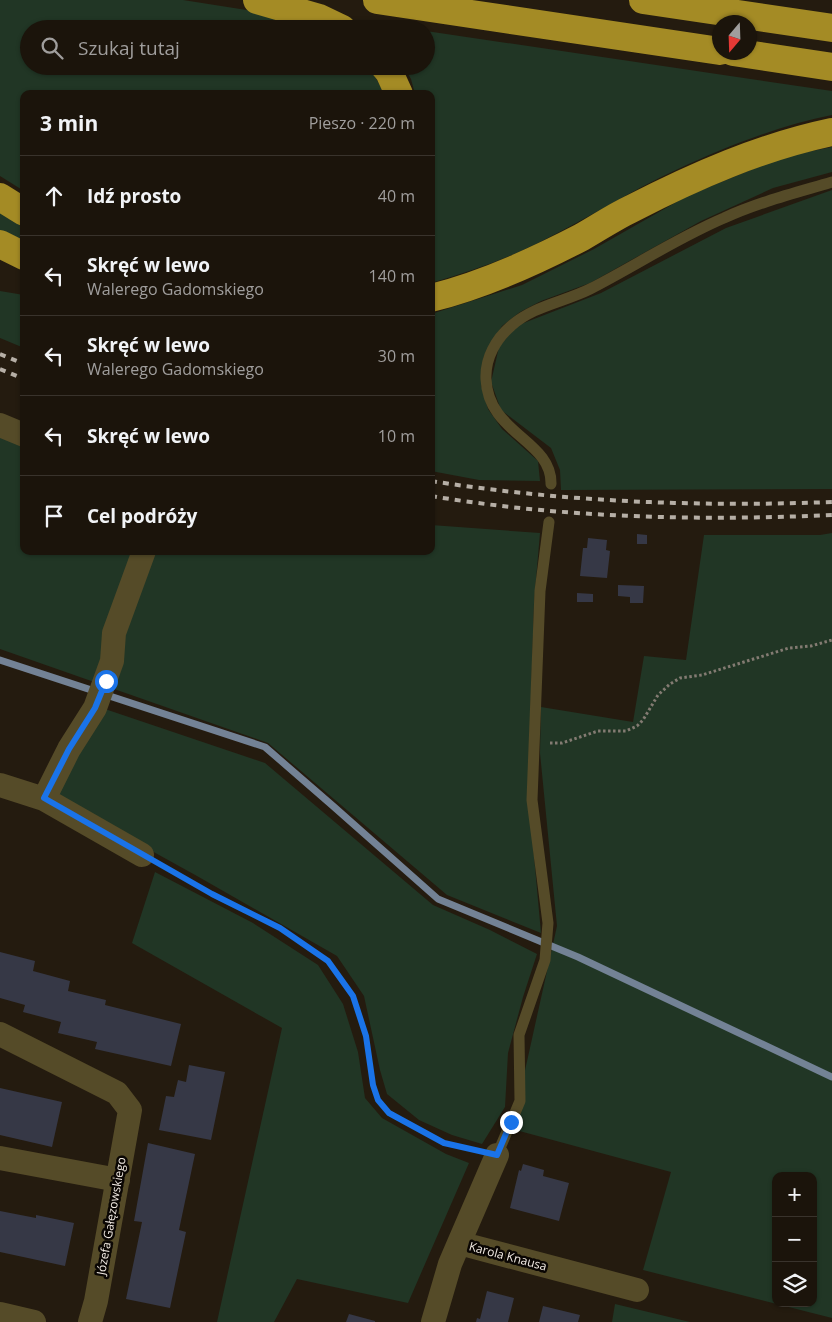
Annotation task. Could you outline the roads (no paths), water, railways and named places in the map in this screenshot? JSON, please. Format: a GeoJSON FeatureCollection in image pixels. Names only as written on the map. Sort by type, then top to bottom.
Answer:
{"type":"FeatureCollection","features":[{"type":"Feature","properties":{"kind":"highway"},"geometry":{"type":"LineString","coordinates":[[257,0],[323,20]]}},
{"type":"Feature","properties":{"kind":"highway"},"geometry":{"type":"LineString","coordinates":[[377,0],[712,50]]}},
{"type":"Feature","properties":{"kind":"highway"},"geometry":{"type":"LineString","coordinates":[[643,0],[832,28]]}},
{"type":"Feature","properties":{"kind":"highway"},"geometry":{"type":"LineString","coordinates":[[757,56],[832,67]]}},
{"type":"Feature","properties":{"kind":"highway"},"geometry":{"type":"LineString","coordinates":[[390,75],[397,90]]}},
{"type":"Feature","properties":{"kind":"highway"},"geometry":{"type":"LineString","coordinates":[[435,297],[477,284],[530,262],[582,237],[629,210],[727,164],[772,148],[832,132]]}},
{"type":"Feature","properties":{"kind":"highway"},"geometry":{"type":"LineString","coordinates":[[0,197],[20,210]]}},
{"type":"Feature","properties":{"kind":"highway"},"geometry":{"type":"LineString","coordinates":[[0,244],[20,254]]}},
{"type":"Feature","properties":{"kind":"street"},"geometry":{"type":"LineString","coordinates":[[0,425],[20,433]]}},
{"type":"Feature","properties":{"kind":"street"},"geometry":{"type":"LineString","coordinates":[[44,798],[69,749],[95,708],[106,681],[112,661],[114,633],[143,555]]}},
{"type":"Feature","properties":{"kind":"street"},"geometry":{"type":"LineString","coordinates":[[0,784],[44,798],[142,855]]}},
{"type":"Feature","properties":{"kind":"street","name":"Józefa Gałęzowskiego"},"geometry":{"type":"LineString","coordinates":[[0,1034],[117,1093],[130,1110],[90,1322]]}},
{"type":"Feature","properties":{"kind":"street"},"geometry":{"type":"LineString","coordinates":[[459,1243],[497,1155]]}},
{"type":"Feature","properties":{"kind":"street"},"geometry":{"type":"LineString","coordinates":[[0,1158],[118,1180]]}},
{"type":"Feature","properties":{"kind":"street","name":"Karola Knausa"},"geometry":{"type":"LineString","coordinates":[[433,1322],[450,1264],[459,1243],[637,1290]]}},
{"type":"Feature","properties":{"kind":"street"},"geometry":{"type":"LineString","coordinates":[[0,1314],[34,1322]]}},
{"type":"Feature","properties":{"kind":"lane"},"geometry":{"type":"LineString","coordinates":[[551,484],[551,475],[546,462],[540,454],[501,419],[495,410],[488,392],[486,379],[489,357],[494,346],[510,326],[529,313],[588,290],[690,234],[724,218],[764,202],[832,182]]}},
{"type":"Feature","properties":{"kind":"lane"},"geometry":{"type":"LineString","coordinates":[[497,1155],[520,1101],[519,1035],[545,960],[548,923],[532,800],[540,591],[549,522]]}},
{"type":"Feature","properties":{"kind":"waterway"},"geometry":{"type":"LineString","coordinates":[[0,660],[265,747],[438,899],[578,957],[832,1077]]}},
{"type":"Feature","properties":{"kind":"railway"},"geometry":{"type":"LineString","coordinates":[[0,354],[20,362]]}},
{"type":"Feature","properties":{"kind":"railway"},"geometry":{"type":"LineString","coordinates":[[0,369],[20,377]]}},
{"type":"Feature","properties":{"kind":"railway"},"geometry":{"type":"LineString","coordinates":[[435,482],[531,494],[631,501],[732,504],[832,502]]}},
{"type":"Feature","properties":{"kind":"railway"},"geometry":{"type":"LineString","coordinates":[[435,497],[531,509],[631,516],[732,518],[832,515]]}}]}
